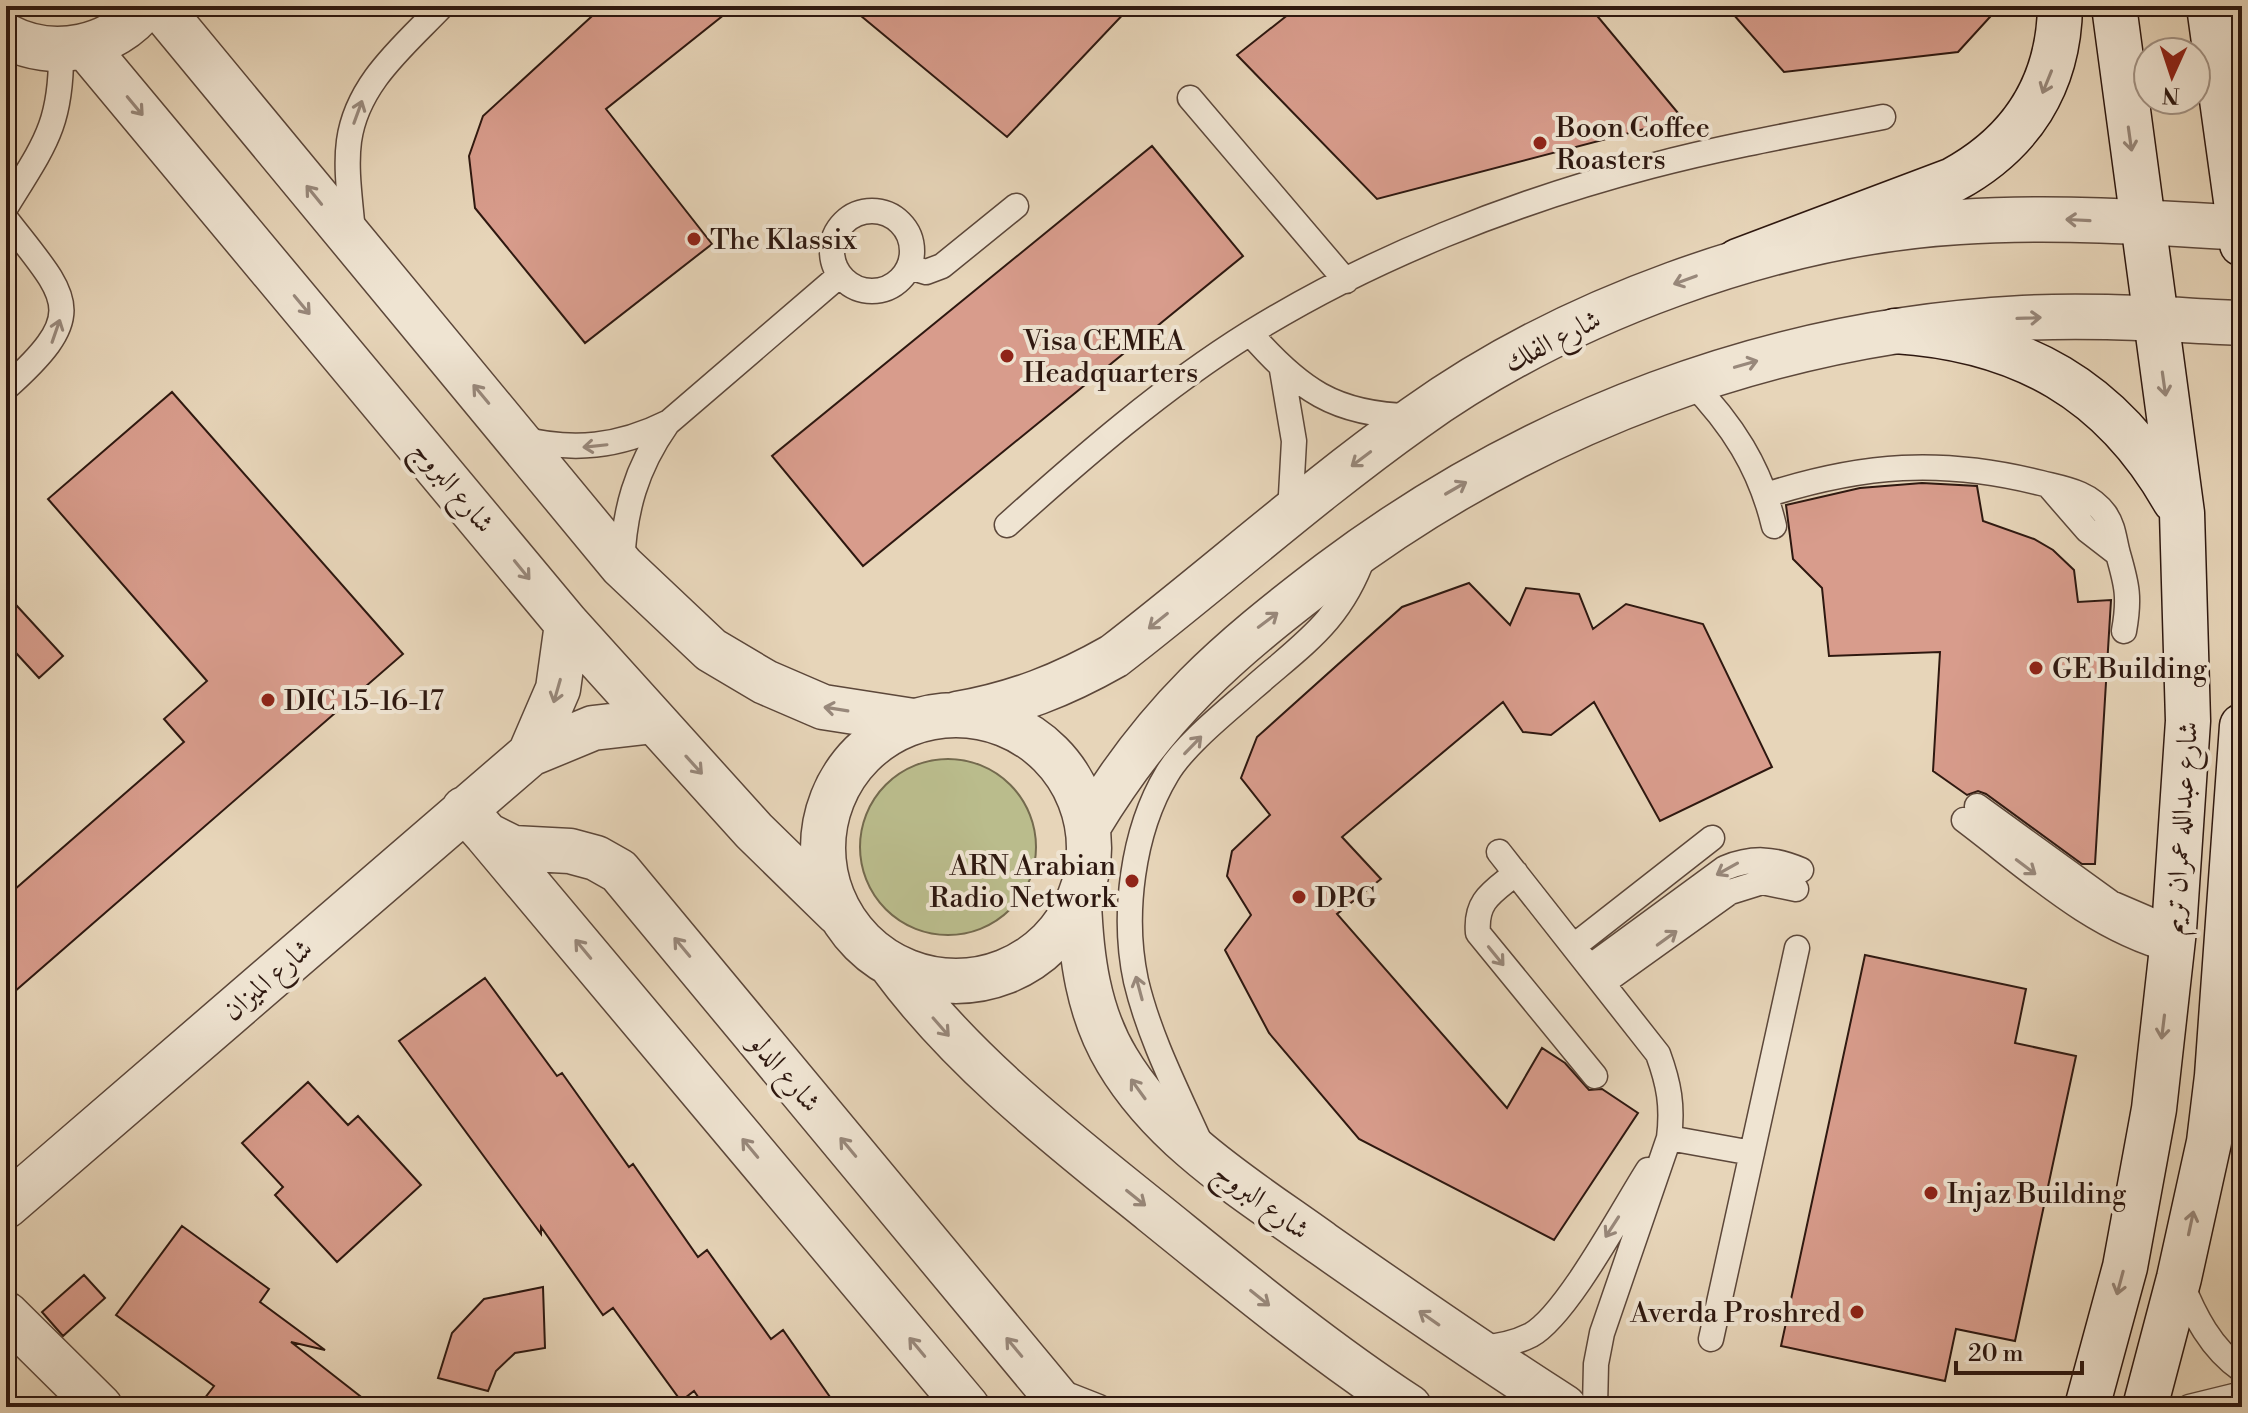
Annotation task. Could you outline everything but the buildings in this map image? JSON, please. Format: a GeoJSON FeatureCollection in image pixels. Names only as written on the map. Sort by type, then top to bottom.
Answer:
{"type":"FeatureCollection","features":[{"type":"Feature","properties":{"kind":"street"},"geometry":{"type":"LineString","coordinates":[[7,38],[35,47],[73,48],[124,29],[146,6]]}},
{"type":"Feature","properties":{"kind":"street"},"geometry":{"type":"LineString","coordinates":[[159,6],[622,566],[711,650],[765,682],[823,707],[913,721],[957,714],[1003,723],[1044,746],[1073,782],[1089,825],[1088,878],[1079,902],[1055,939],[1020,966],[978,980],[934,980],[892,966],[871,952],[838,913],[823,868],[824,821],[841,778],[872,743],[913,721]]}},
{"type":"Feature","properties":{"kind":"street"},"geometry":{"type":"LineString","coordinates":[[1738,261],[1953,180],[1981,165],[2026,121],[2042,94],[2054,64],[2060,6]]}},
{"type":"Feature","properties":{"kind":"street","name":"شارع عبدالله عمران تريم"},"geometry":{"type":"LineString","coordinates":[[2087,1407],[2125,1267],[2154,1109],[2173,940],[2188,721],[2182,513],[2114,6]]}},
{"type":"Feature","properties":{"kind":"street"},"geometry":{"type":"LineString","coordinates":[[2209,6],[2241,233]]}},
{"type":"Feature","properties":{"kind":"street"},"geometry":{"type":"LineString","coordinates":[[2225,6],[2242,45]]}},
{"type":"Feature","properties":{"kind":"street","name":"شارع البروج"},"geometry":{"type":"LineString","coordinates":[[73,48],[567,624],[754,831],[838,913]]}},
{"type":"Feature","properties":{"kind":"street","name":"شارع الفلك"},"geometry":{"type":"LineString","coordinates":[[957,714],[1033,696],[1069,682],[1114,656],[1290,513],[1417,416],[1523,352],[1622,305],[1738,261],[1847,236],[1957,222],[2068,219],[2241,233]]}},
{"type":"Feature","properties":{"kind":"street"},"geometry":{"type":"LineString","coordinates":[[1089,825],[1131,759],[1207,671],[1250,633],[1367,546],[1448,493],[1533,446],[1690,381],[1791,351],[1895,331],[2022,318],[2242,323]]}},
{"type":"Feature","properties":{"kind":"street"},"geometry":{"type":"LineString","coordinates":[[1895,331],[1945,334],[1993,346],[2039,365],[2082,391],[2130,436],[2156,467],[2182,513]]}},
{"type":"Feature","properties":{"kind":"street","name":"شارع الميزان"},"geometry":{"type":"LineString","coordinates":[[6,1206],[475,822],[530,754],[558,689],[567,624]]}},
{"type":"Feature","properties":{"kind":"street","name":"شارع الميزان"},"geometry":{"type":"LineString","coordinates":[[530,754],[593,728],[654,721]]}},
{"type":"Feature","properties":{"kind":"street","name":"شارع عبدالله عمران تريم"},"geometry":{"type":"LineString","coordinates":[[2145,1407],[2179,1278],[2209,1142],[2238,843],[2242,726]]}},
{"type":"Feature","properties":{"kind":"street"},"geometry":{"type":"LineString","coordinates":[[475,822],[967,1407]]}},
{"type":"Feature","properties":{"kind":"street","name":"شارع الدلو"},"geometry":{"type":"LineString","coordinates":[[475,822],[513,848],[570,851],[596,858],[619,871],[1059,1401]]}},
{"type":"Feature","properties":{"kind":"street","name":"شارع البروج"},"geometry":{"type":"LineString","coordinates":[[1079,902],[1081,948],[1089,993],[1116,1059],[1157,1116],[1210,1164],[1471,1348],[1564,1407]]}},
{"type":"Feature","properties":{"kind":"street"},"geometry":{"type":"LineString","coordinates":[[892,966],[950,1038],[1092,1162],[1289,1321],[1409,1407]]}},
{"type":"Feature","properties":{"kind":"street"},"geometry":{"type":"LineString","coordinates":[[6,1314],[100,1407]]}},
{"type":"Feature","properties":{"kind":"lane"},"geometry":{"type":"LineString","coordinates":[[354,245],[349,142],[355,117],[380,70],[442,6]]}},
{"type":"Feature","properties":{"kind":"lane"},"geometry":{"type":"LineString","coordinates":[[6,207],[51,134],[73,48]]}},
{"type":"Feature","properties":{"kind":"lane"},"geometry":{"type":"LineString","coordinates":[[1190,98],[1346,281]]}},
{"type":"Feature","properties":{"kind":"lane"},"geometry":{"type":"LineString","coordinates":[[1007,525],[1084,455],[1250,333],[1346,281],[1460,231],[1547,198],[1636,170],[1883,117]]}},
{"type":"Feature","properties":{"kind":"lane"},"geometry":{"type":"LineString","coordinates":[[909,267],[926,272],[942,266],[1016,206]]}},
{"type":"Feature","properties":{"kind":"lane"},"geometry":{"type":"LineString","coordinates":[[867,211],[881,212],[904,227],[913,253],[909,267],[902,278],[878,291],[863,290],[840,275],[833,263],[835,236],[842,224],[867,211]]}},
{"type":"Feature","properties":{"kind":"lane"},"geometry":{"type":"LineString","coordinates":[[6,219],[57,284],[62,304],[60,324],[53,342],[41,358],[6,388]]}},
{"type":"Feature","properties":{"kind":"lane"},"geometry":{"type":"LineString","coordinates":[[518,438],[544,445],[598,447],[634,438],[669,422],[840,275]]}},
{"type":"Feature","properties":{"kind":"lane"},"geometry":{"type":"LineString","coordinates":[[1250,333],[1282,370],[1311,392],[1344,408],[1380,415],[1417,416]]}},
{"type":"Feature","properties":{"kind":"lane"},"geometry":{"type":"LineString","coordinates":[[1282,370],[1294,441],[1290,513]]}},
{"type":"Feature","properties":{"kind":"lane"},"geometry":{"type":"LineString","coordinates":[[1690,381],[1737,434],[1766,495],[1774,526]]}},
{"type":"Feature","properties":{"kind":"lane"},"geometry":{"type":"LineString","coordinates":[[622,566],[624,530],[631,494],[640,469],[669,422]]}},
{"type":"Feature","properties":{"kind":"lane"},"geometry":{"type":"LineString","coordinates":[[1766,495],[1821,477],[1878,468],[1935,465],[1993,471],[2048,485],[2087,530],[2118,554],[2128,591],[2124,631]]}},
{"type":"Feature","properties":{"kind":"lane"},"geometry":{"type":"LineString","coordinates":[[1210,1164],[1156,1043],[1136,981],[1131,914],[1134,874],[1146,822],[1167,772],[1252,688],[1329,622],[1353,586],[1367,546]]}},
{"type":"Feature","properties":{"kind":"lane"},"geometry":{"type":"LineString","coordinates":[[1970,813],[2097,919],[2137,941],[2173,940]]}},
{"type":"Feature","properties":{"kind":"lane"},"geometry":{"type":"LineString","coordinates":[[1574,946],[1712,838]]}},
{"type":"Feature","properties":{"kind":"lane"},"geometry":{"type":"LineString","coordinates":[[1499,852],[1658,1054],[1669,1081],[1673,1109],[1669,1138],[1602,1333],[1596,1364],[1595,1407]]}},
{"type":"Feature","properties":{"kind":"lane"},"geometry":{"type":"LineString","coordinates":[[1516,873],[1486,898],[1476,914],[1478,933],[1595,1076]]}},
{"type":"Feature","properties":{"kind":"lane"},"geometry":{"type":"LineString","coordinates":[[1597,975],[1730,892],[1762,882],[1798,880]]}},
{"type":"Feature","properties":{"kind":"lane"},"geometry":{"type":"LineString","coordinates":[[1711,1339],[1797,948]]}},
{"type":"Feature","properties":{"kind":"lane"},"geometry":{"type":"LineString","coordinates":[[1669,1138],[1752,1153]]}},
{"type":"Feature","properties":{"kind":"lane"},"geometry":{"type":"LineString","coordinates":[[1471,1348],[1503,1346],[1532,1334],[1557,1314],[1669,1138]]}},
{"type":"Feature","properties":{"kind":"lane"},"geometry":{"type":"LineString","coordinates":[[2179,1278],[2192,1311],[2211,1340],[2242,1370]]}},
{"type":"Feature","properties":{"kind":"lane"},"geometry":{"type":"LineString","coordinates":[[2189,1407],[2242,1394]]}},
{"type":"Feature","properties":{"kind":"lane"},"geometry":{"type":"LineString","coordinates":[[1059,1401],[1071,1396],[1099,1407]]}},
{"type":"Feature","properties":{"kind":"green space"},"geometry":{"type":"Polygon","coordinates":[[[948,759],[982,765],[1010,785],[1030,813],[1036,847],[1030,881],[1010,909],[982,929],[948,935],[914,929],[886,909],[866,881],[860,847],[866,813],[886,785],[914,765],[948,759]]]}},
{"type":"Feature","properties":{"kind":"place","name":"Boon Coffee Roasters"},"geometry":{"type":"Point","coordinates":[1540,143]}},
{"type":"Feature","properties":{"kind":"place","name":"The Klassix"},"geometry":{"type":"Point","coordinates":[694,239]}},
{"type":"Feature","properties":{"kind":"place","name":"Visa CEMEA Headquarters"},"geometry":{"type":"Point","coordinates":[1007,356]}},
{"type":"Feature","properties":{"kind":"place","name":"GE Building"},"geometry":{"type":"Point","coordinates":[2036,668]}},
{"type":"Feature","properties":{"kind":"place","name":"DIC 15-16-17"},"geometry":{"type":"Point","coordinates":[268,700]}},
{"type":"Feature","properties":{"kind":"place","name":"ARN Arabian Radio Network"},"geometry":{"type":"Point","coordinates":[1132,881]}},
{"type":"Feature","properties":{"kind":"place","name":"DPG"},"geometry":{"type":"Point","coordinates":[1299,897]}},
{"type":"Feature","properties":{"kind":"place","name":"Injaz Building"},"geometry":{"type":"Point","coordinates":[1931,1193]}},
{"type":"Feature","properties":{"kind":"place","name":"Averda Proshred"},"geometry":{"type":"Point","coordinates":[1857,1312]}}]}
